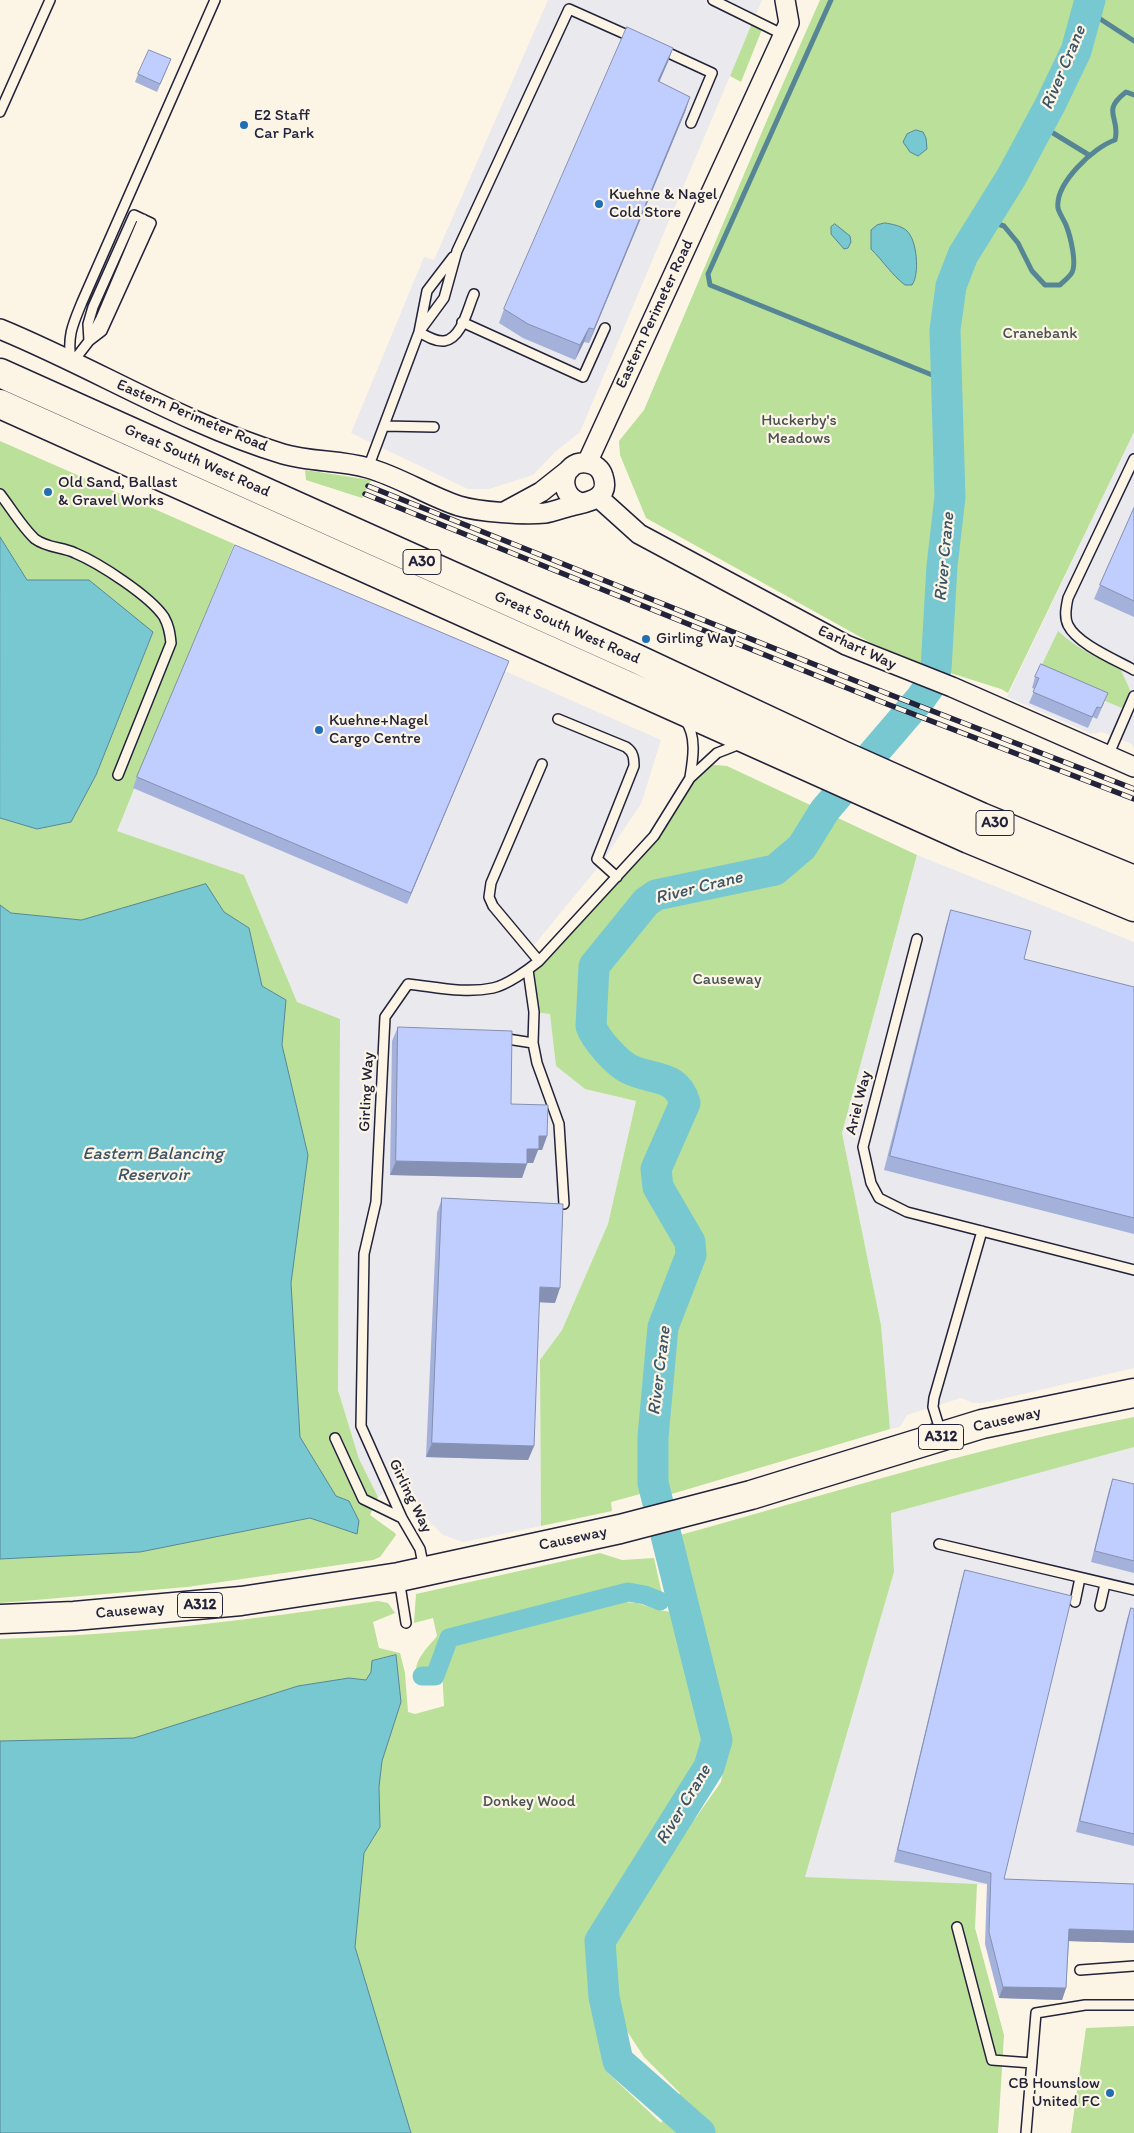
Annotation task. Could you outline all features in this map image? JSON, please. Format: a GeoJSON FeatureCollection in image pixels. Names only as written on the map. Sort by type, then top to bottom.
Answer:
{"type":"FeatureCollection","features":[{"type":"Feature","properties":{"kind":"main road","name":"Great South West Road"},"geometry":{"type":"LineString","coordinates":[[0,374],[637,659],[834,764],[884,786],[981,817],[1134,880]]}},
{"type":"Feature","properties":{"kind":"main road","name":"Great South West Road"},"geometry":{"type":"LineString","coordinates":[[0,404],[757,744],[834,764]]}},
{"type":"Feature","properties":{"kind":"main road","name":"Great South West Road"},"geometry":{"type":"LineString","coordinates":[[884,786],[986,846],[1134,908]]}},
{"type":"Feature","properties":{"kind":"main road","name":"Causeway"},"geometry":{"type":"LineString","coordinates":[[0,1619],[74,1616],[242,1601],[399,1577],[612,1530],[701,1508],[982,1424],[1134,1393]]}},
{"type":"Feature","properties":{"kind":"street","name":"Eastern Perimeter Road"},"geometry":{"type":"LineString","coordinates":[[579,466],[784,35],[789,23],[784,0]]}},
{"type":"Feature","properties":{"kind":"street","name":"Eastern Perimeter Road"},"geometry":{"type":"LineString","coordinates":[[0,329],[233,437],[284,454],[332,460],[368,468],[459,506],[505,512],[545,513],[590,500]]}},
{"type":"Feature","properties":{"kind":"street"},"geometry":{"type":"LineString","coordinates":[[505,512],[541,492],[579,466],[599,468],[603,474],[604,486],[590,500]]}},
{"type":"Feature","properties":{"kind":"street","name":"Earhart Way"},"geometry":{"type":"LineString","coordinates":[[579,466],[566,474],[564,487],[570,498],[590,500],[639,534],[846,645],[952,687],[1134,767]]}},
{"type":"Feature","properties":{"kind":"lane"},"geometry":{"type":"LineString","coordinates":[[0,112],[50,0]]}},
{"type":"Feature","properties":{"kind":"lane"},"geometry":{"type":"LineString","coordinates":[[72,363],[68,344],[73,324],[215,0]]}},
{"type":"Feature","properties":{"kind":"lane"},"geometry":{"type":"LineString","coordinates":[[714,0],[784,35]]}},
{"type":"Feature","properties":{"kind":"lane"},"geometry":{"type":"LineString","coordinates":[[419,332],[444,298],[458,251],[569,9],[712,73],[691,123]]}},
{"type":"Feature","properties":{"kind":"lane"},"geometry":{"type":"LineString","coordinates":[[72,363],[89,341],[147,221]]}},
{"type":"Feature","properties":{"kind":"lane"},"geometry":{"type":"LineString","coordinates":[[368,468],[419,332],[427,291],[458,251]]}},
{"type":"Feature","properties":{"kind":"lane"},"geometry":{"type":"LineString","coordinates":[[419,332],[443,342],[453,339],[474,294]]}},
{"type":"Feature","properties":{"kind":"lane"},"geometry":{"type":"LineString","coordinates":[[462,322],[583,377],[605,328]]}},
{"type":"Feature","properties":{"kind":"lane"},"geometry":{"type":"LineString","coordinates":[[384,426],[434,427]]}},
{"type":"Feature","properties":{"kind":"lane"},"geometry":{"type":"LineString","coordinates":[[1134,459],[1068,598],[1066,613],[1067,624],[1074,634],[1134,670]]}},
{"type":"Feature","properties":{"kind":"lane"},"geometry":{"type":"LineString","coordinates":[[0,494],[35,539],[46,545],[73,552],[97,563],[153,604],[170,630],[171,643],[118,775]]}},
{"type":"Feature","properties":{"kind":"lane"},"geometry":{"type":"LineString","coordinates":[[1108,756],[1134,696]]}},
{"type":"Feature","properties":{"kind":"lane","name":"Girling Way"},"geometry":{"type":"LineString","coordinates":[[667,703],[677,710],[688,724],[692,739],[690,778]]}},
{"type":"Feature","properties":{"kind":"lane"},"geometry":{"type":"LineString","coordinates":[[558,719],[632,751],[634,766],[597,859],[617,877]]}},
{"type":"Feature","properties":{"kind":"lane","name":"Girling Way"},"geometry":{"type":"LineString","coordinates":[[425,1571],[420,1549],[402,1518],[361,1426],[364,1254],[376,1202],[385,1016],[408,984],[466,990],[494,988],[528,970],[539,961],[654,836],[690,778],[725,748],[745,742],[757,744]]}},
{"type":"Feature","properties":{"kind":"lane"},"geometry":{"type":"LineString","coordinates":[[539,961],[493,906],[489,897],[491,883],[542,764]]}},
{"type":"Feature","properties":{"kind":"lane","name":"Ariel Way"},"geometry":{"type":"LineString","coordinates":[[917,938],[863,1147],[871,1183],[879,1198],[907,1212],[1134,1270]]}},
{"type":"Feature","properties":{"kind":"lane"},"geometry":{"type":"LineString","coordinates":[[528,970],[534,1012],[533,1043],[537,1063],[559,1124],[564,1204]]}},
{"type":"Feature","properties":{"kind":"lane"},"geometry":{"type":"LineString","coordinates":[[385,1032],[394,1033]]}},
{"type":"Feature","properties":{"kind":"lane"},"geometry":{"type":"LineString","coordinates":[[492,1037],[533,1043]]}},
{"type":"Feature","properties":{"kind":"lane"},"geometry":{"type":"LineString","coordinates":[[942,1437],[933,1407],[934,1398],[982,1231]]}},
{"type":"Feature","properties":{"kind":"lane"},"geometry":{"type":"LineString","coordinates":[[335,1438],[363,1499],[402,1518]]}},
{"type":"Feature","properties":{"kind":"lane"},"geometry":{"type":"LineString","coordinates":[[939,1544],[1134,1590]]}},
{"type":"Feature","properties":{"kind":"lane"},"geometry":{"type":"LineString","coordinates":[[399,1577],[406,1623]]}},
{"type":"Feature","properties":{"kind":"lane"},"geometry":{"type":"LineString","coordinates":[[1075,1602],[1080,1578]]}},
{"type":"Feature","properties":{"kind":"lane"},"geometry":{"type":"LineString","coordinates":[[1100,1606],[1105,1584]]}},
{"type":"Feature","properties":{"kind":"lane"},"geometry":{"type":"LineString","coordinates":[[958,1927],[992,2060],[1032,2063]]}},
{"type":"Feature","properties":{"kind":"lane"},"geometry":{"type":"LineString","coordinates":[[1080,1970],[1134,1966]]}},
{"type":"Feature","properties":{"kind":"lane"},"geometry":{"type":"LineString","coordinates":[[1026,2133],[1036,2012],[1086,2005],[1134,2005]]}},
{"type":"Feature","properties":{"kind":"shaded area"},"geometry":{"type":"Polygon","coordinates":[[[548,0],[762,0],[580,432],[555,452],[533,475],[489,489],[468,489],[351,433],[424,257],[434,260],[548,0]]]}},
{"type":"Feature","properties":{"kind":"shaded area"},"geometry":{"type":"Polygon","coordinates":[[[1134,432],[1134,748],[1132,744],[1102,732],[1092,734],[1007,697],[1134,432]]]}},
{"type":"Feature","properties":{"kind":"shaded area"},"geometry":{"type":"Polygon","coordinates":[[[231,556],[505,671],[661,740],[641,804],[600,865],[530,950],[550,1013],[556,1066],[585,1089],[636,1101],[608,1224],[562,1330],[540,1360],[541,1526],[463,1542],[443,1535],[428,1520],[402,1482],[378,1497],[359,1459],[338,1390],[340,1019],[297,1002],[244,875],[117,831],[231,556]]]}},
{"type":"Feature","properties":{"kind":"shaded area"},"geometry":{"type":"Polygon","coordinates":[[[917,855],[1134,942],[1134,1368],[984,1403],[973,1403],[961,1398],[907,1415],[900,1427],[890,1429],[881,1325],[842,1133],[917,855]]]}},
{"type":"Feature","properties":{"kind":"shaded area"},"geometry":{"type":"Polygon","coordinates":[[[1134,1447],[1134,1891],[805,1877],[894,1572],[891,1513],[1134,1447]]]}},
{"type":"Feature","properties":{"kind":"green space","name":"Huckerby's Meadows"},"geometry":{"type":"Polygon","coordinates":[[[820,0],[1134,0],[1134,432],[1008,693],[1001,689],[928,666],[873,644],[646,518],[620,455],[619,441],[644,410],[820,0]]]}},
{"type":"Feature","properties":{"kind":"green space"},"geometry":{"type":"Polygon","coordinates":[[[753,21],[763,27],[741,82],[730,76],[753,21]]]}},
{"type":"Feature","properties":{"kind":"green space"},"geometry":{"type":"Polygon","coordinates":[[[0,441],[234,544],[117,831],[244,875],[297,1002],[340,1019],[338,1390],[359,1459],[378,1497],[370,1515],[396,1535],[380,1557],[373,1560],[187,1587],[0,1603],[0,1559],[140,1552],[310,1518],[356,1533],[349,1501],[336,1496],[300,1437],[291,1283],[308,1155],[282,1045],[286,1000],[262,986],[249,928],[224,912],[206,885],[81,920],[11,913],[0,905],[0,818],[37,829],[71,822],[96,775],[153,633],[89,580],[27,580],[0,537],[0,441]]]}},
{"type":"Feature","properties":{"kind":"green space"},"geometry":{"type":"Polygon","coordinates":[[[305,470],[371,480],[362,498],[306,480],[305,470]]]}},
{"type":"Feature","properties":{"kind":"green space"},"geometry":{"type":"Polygon","coordinates":[[[1058,631],[1072,643],[1087,652],[1120,668],[1130,690],[1122,708],[1038,673],[1058,631]]]}},
{"type":"Feature","properties":{"kind":"green space","name":"Causeway"},"geometry":{"type":"Polygon","coordinates":[[[704,764],[727,766],[917,855],[842,1133],[881,1325],[890,1429],[665,1496],[662,1488],[611,1502],[612,1511],[541,1526],[540,1360],[562,1330],[608,1224],[636,1101],[585,1089],[556,1066],[550,1014],[534,1012],[528,970],[617,877],[704,764]]]}},
{"type":"Feature","properties":{"kind":"green space","name":"Donkey Wood"},"geometry":{"type":"Polygon","coordinates":[[[1134,1417],[1134,1447],[891,1513],[894,1572],[805,1877],[977,1884],[975,1928],[1004,2035],[998,2133],[411,2133],[355,1947],[364,1853],[380,1827],[379,1787],[382,1761],[401,1702],[396,1655],[372,1661],[371,1672],[366,1680],[349,1678],[298,1686],[134,1738],[0,1741],[0,1639],[95,1634],[189,1626],[378,1601],[388,1603],[395,1613],[373,1622],[379,1648],[400,1653],[405,1673],[408,1712],[415,1714],[444,1706],[442,1669],[453,1642],[612,1601],[637,1603],[659,1610],[678,1613],[707,1726],[707,1745],[678,1806],[610,1913],[596,1942],[591,1990],[608,2073],[661,2123],[680,2093],[644,2057],[623,2025],[612,1951],[652,1880],[721,1782],[728,1743],[680,1535],[963,1456],[1134,1417]]]}},
{"type":"Feature","properties":{"kind":"green space"},"geometry":{"type":"Polygon","coordinates":[[[600,1553],[622,1560],[654,1558],[662,1594],[628,1586],[447,1635],[433,1673],[416,1672],[420,1658],[437,1636],[433,1618],[414,1623],[416,1594],[600,1553]]]}},
{"type":"Feature","properties":{"kind":"green space","name":"CB Hounslow United FC"},"geometry":{"type":"Polygon","coordinates":[[[1134,2026],[1134,2133],[1071,2133],[1086,2028],[1134,2026]]]}},
{"type":"Feature","properties":{"kind":"water"},"geometry":{"type":"Polygon","coordinates":[[[916,130],[923,132],[926,138],[927,149],[918,156],[910,152],[903,142],[907,134],[916,130]]]}},
{"type":"Feature","properties":{"kind":"water"},"geometry":{"type":"Polygon","coordinates":[[[885,223],[902,228],[910,235],[915,249],[917,265],[912,285],[905,285],[900,281],[871,249],[871,230],[877,225],[885,223]]]}},
{"type":"Feature","properties":{"kind":"water"},"geometry":{"type":"Polygon","coordinates":[[[835,224],[850,236],[851,242],[848,248],[844,249],[831,234],[831,227],[835,224]]]}},
{"type":"Feature","properties":{"kind":"water"},"geometry":{"type":"Polygon","coordinates":[[[0,537],[27,580],[89,580],[153,632],[96,775],[71,822],[37,829],[0,818],[0,537]]]}},
{"type":"Feature","properties":{"kind":"water","name":"Eastern Balancing Reservoir"},"geometry":{"type":"Polygon","coordinates":[[[206,884],[224,912],[249,928],[262,986],[286,1000],[282,1045],[308,1155],[291,1283],[300,1437],[336,1496],[349,1501],[359,1521],[357,1534],[310,1518],[140,1552],[0,1559],[0,905],[11,913],[81,920],[206,884]]]}},
{"type":"Feature","properties":{"kind":"water"},"geometry":{"type":"Polygon","coordinates":[[[396,1655],[401,1702],[382,1761],[379,1787],[380,1827],[364,1853],[355,1947],[411,2133],[0,2133],[0,1741],[134,1738],[298,1686],[349,1678],[366,1680],[371,1672],[372,1661],[396,1655]]]}},
{"type":"Feature","properties":{"kind":"building","name":"Kuehne & Nagel Cold Store"},"geometry":{"type":"Polygon","coordinates":[[[627,27],[673,48],[658,81],[690,97],[594,329],[589,328],[580,345],[528,324],[504,309],[627,27]]]}},
{"type":"Feature","properties":{"kind":"building"},"geometry":{"type":"Polygon","coordinates":[[[149,50],[171,59],[160,84],[138,74],[149,50]]]}},
{"type":"Feature","properties":{"kind":"building"},"geometry":{"type":"Polygon","coordinates":[[[1134,508],[1134,601],[1100,585],[1134,508]]]}},
{"type":"Feature","properties":{"kind":"building","name":"Kuehne+Nagel Cargo Centre"},"geometry":{"type":"Polygon","coordinates":[[[235,545],[509,661],[411,893],[137,777],[235,545]]]}},
{"type":"Feature","properties":{"kind":"building"},"geometry":{"type":"Polygon","coordinates":[[[1041,664],[1108,693],[1101,708],[1097,707],[1092,717],[1033,692],[1039,678],[1035,677],[1041,664]]]}},
{"type":"Feature","properties":{"kind":"building"},"geometry":{"type":"Polygon","coordinates":[[[951,910],[1031,931],[1024,959],[1134,987],[1134,1218],[890,1156],[951,910]]]}},
{"type":"Feature","properties":{"kind":"building"},"geometry":{"type":"Polygon","coordinates":[[[398,1027],[512,1031],[511,1104],[548,1105],[547,1136],[539,1136],[539,1149],[527,1149],[527,1164],[396,1161],[398,1027]]]}},
{"type":"Feature","properties":{"kind":"building"},"geometry":{"type":"Polygon","coordinates":[[[442,1198],[563,1204],[560,1288],[540,1287],[534,1446],[432,1443],[442,1198]]]}},
{"type":"Feature","properties":{"kind":"building"},"geometry":{"type":"Polygon","coordinates":[[[1113,1479],[1134,1484],[1134,1561],[1095,1551],[1113,1479]]]}},
{"type":"Feature","properties":{"kind":"building"},"geometry":{"type":"Polygon","coordinates":[[[965,1570],[1072,1596],[1004,1879],[1134,1884],[1134,1931],[1069,1929],[1066,1988],[1003,1987],[989,1932],[991,1873],[898,1850],[965,1570]]]}},
{"type":"Feature","properties":{"kind":"building"},"geometry":{"type":"Polygon","coordinates":[[[1131,1608],[1134,1609],[1134,1834],[1080,1821],[1131,1608]]]}},
{"type":"Feature","properties":{"kind":"waterway"},"geometry":{"type":"LineString","coordinates":[[831,0],[708,274],[710,285],[947,381]]}},
{"type":"Feature","properties":{"kind":"waterway","name":"River Crane"},"geometry":{"type":"LineString","coordinates":[[700,2133],[618,2061],[604,1997],[600,1941],[709,1767],[717,1740],[653,1483],[653,1437],[663,1327],[691,1255],[690,1242],[658,1187],[656,1169],[685,1103],[681,1093],[670,1082],[638,1073],[624,1066],[607,1050],[593,1031],[591,1026],[594,966],[646,902],[656,895],[775,870],[802,847],[825,810],[931,684],[936,669],[942,566],[950,497],[945,330],[951,286],[963,255],[1012,176],[1050,105],[1076,51],[1090,0]]}},
{"type":"Feature","properties":{"kind":"waterway","name":"River Crane"},"geometry":{"type":"LineString","coordinates":[[1088,11],[1134,41]]}},
{"type":"Feature","properties":{"kind":"waterway","name":"River Crane"},"geometry":{"type":"LineString","coordinates":[[985,220],[1004,226],[1018,243],[1032,271],[1045,285],[1060,285],[1071,274],[1074,264],[1073,250],[1066,225],[1058,208],[1059,198],[1069,177],[1078,167],[1097,150],[1115,140],[1114,105],[1126,92],[1134,95]]}},
{"type":"Feature","properties":{"kind":"waterway","name":"River Crane"},"geometry":{"type":"LineString","coordinates":[[1040,125],[1089,155]]}},
{"type":"Feature","properties":{"kind":"waterway"},"geometry":{"type":"LineString","coordinates":[[422,1676],[435,1676],[449,1638],[628,1592],[645,1595],[660,1601]]}},
{"type":"Feature","properties":{"kind":"waterway","name":"River Crane"},"geometry":{"type":"LineString","coordinates":[[678,1607],[684,1614]]}},
{"type":"Feature","properties":{"kind":"railway"},"geometry":{"type":"LineString","coordinates":[[368,486],[891,695],[1134,789]]}},
{"type":"Feature","properties":{"kind":"railway"},"geometry":{"type":"LineString","coordinates":[[365,494],[887,704],[1134,799]]}},
{"type":"Feature","properties":{"kind":"place","name":"E2 Staff Car Park"},"geometry":{"type":"Point","coordinates":[244,125]}},
{"type":"Feature","properties":{"kind":"place","name":"Kuehne & Nagel Cold Store"},"geometry":{"type":"Point","coordinates":[599,204]}},
{"type":"Feature","properties":{"kind":"place","name":"Old Sand, Ballast & Gravel Works"},"geometry":{"type":"Point","coordinates":[48,492]}},
{"type":"Feature","properties":{"kind":"place","name":"Girling Way"},"geometry":{"type":"Point","coordinates":[646,639]}},
{"type":"Feature","properties":{"kind":"place","name":"Kuehne+Nagel Cargo Centre"},"geometry":{"type":"Point","coordinates":[319,730]}},
{"type":"Feature","properties":{"kind":"place","name":"CB Hounslow United FC"},"geometry":{"type":"Point","coordinates":[1110,2093]}},
{"type":"Feature","properties":{"kind":"park label","name":"Cranebank"},"geometry":{"type":"Point","coordinates":[1040,334]}}]}
